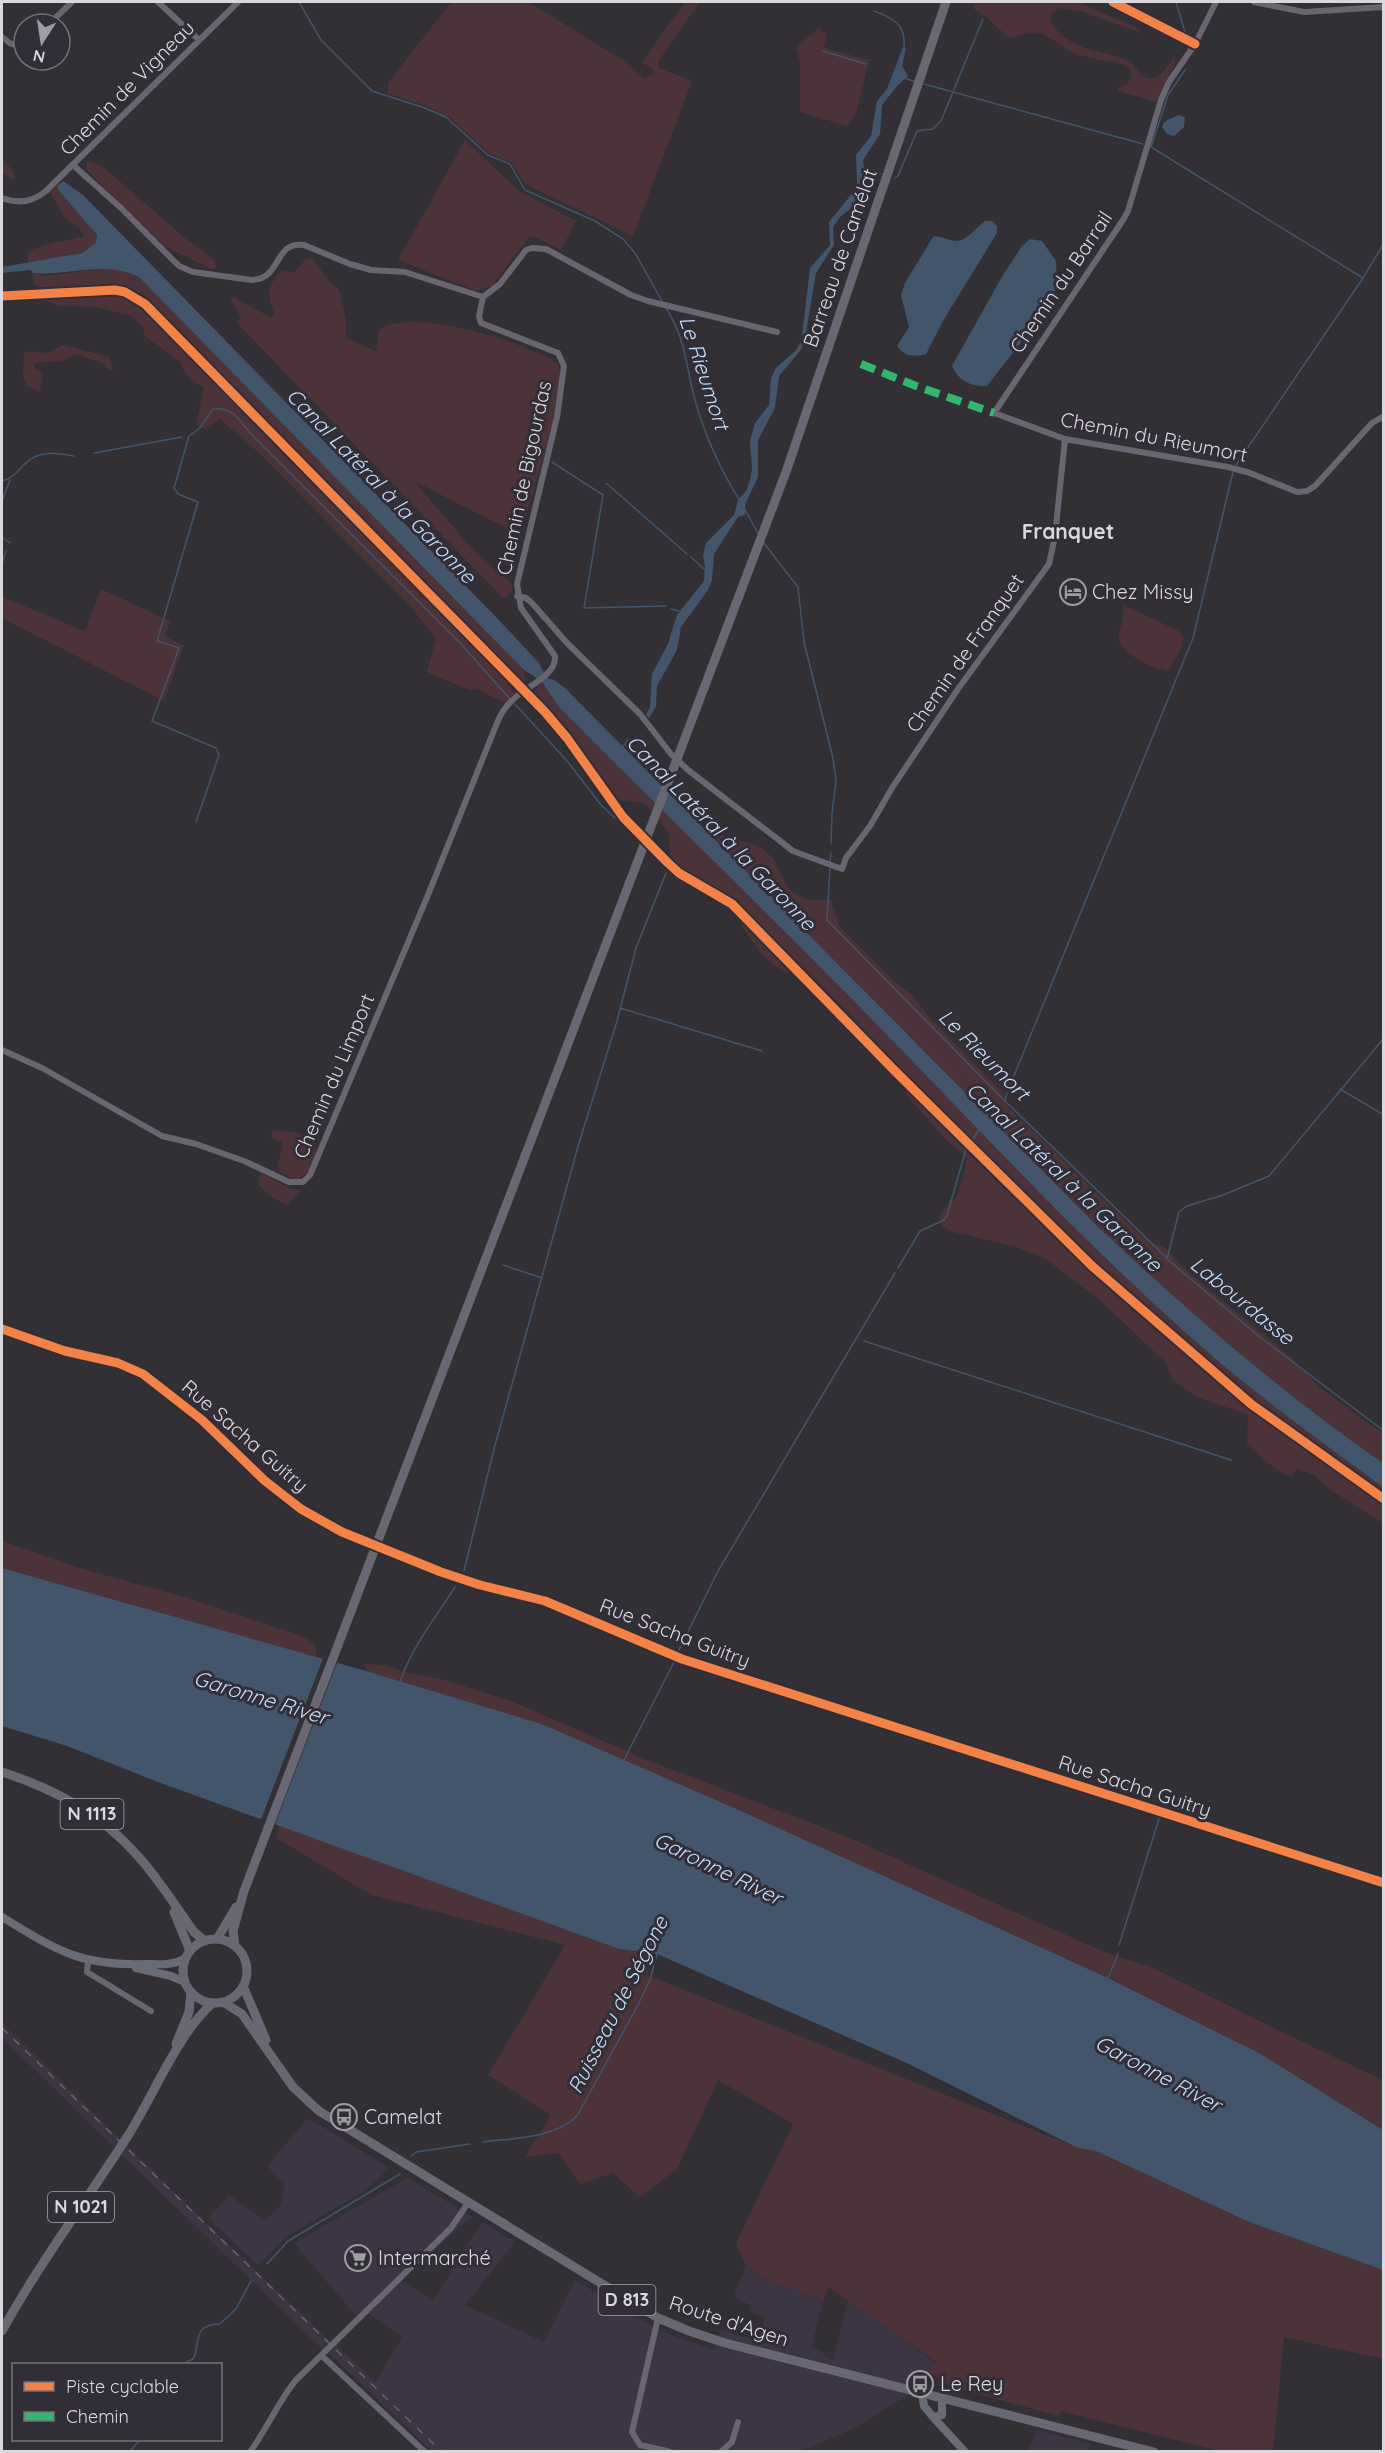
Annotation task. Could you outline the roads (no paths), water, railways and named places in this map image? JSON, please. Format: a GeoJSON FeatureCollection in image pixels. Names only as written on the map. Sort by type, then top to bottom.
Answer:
{"type":"FeatureCollection","features":[{"type":"Feature","properties":{"kind":"main road","name":"Barreau de Camélat"},"geometry":{"type":"LineString","coordinates":[[246,1887],[759,546],[946,2]]}},
{"type":"Feature","properties":{"kind":"main road","name":"N 1113"},"geometry":{"type":"LineString","coordinates":[[2,1772],[45,1788],[96,1817],[137,1855],[194,1932],[205,1941]]}},
{"type":"Feature","properties":{"kind":"main road","name":"N 1113"},"geometry":{"type":"LineString","coordinates":[[160,1886],[183,1930],[188,1954]]}},
{"type":"Feature","properties":{"kind":"main road"},"geometry":{"type":"LineString","coordinates":[[217,1939],[246,1887]]}},
{"type":"Feature","properties":{"kind":"main road"},"geometry":{"type":"LineString","coordinates":[[235,1946],[217,1939],[205,1941],[188,1954],[183,1970],[185,1982],[191,1992],[201,2000],[218,2002],[236,1994],[243,1986],[247,1972],[245,1962],[235,1946],[233,1931],[246,1887]]}},
{"type":"Feature","properties":{"kind":"main road","name":"Route d'Agen"},"geometry":{"type":"LineString","coordinates":[[243,1986],[259,2027],[283,2074]]}},
{"type":"Feature","properties":{"kind":"main road","name":"N 1021"},"geometry":{"type":"LineString","coordinates":[[159,2081],[187,2018],[191,1992]]}},
{"type":"Feature","properties":{"kind":"main road","name":"Route d'Agen"},"geometry":{"type":"LineString","coordinates":[[218,2002],[236,2008],[283,2074],[319,2111],[658,2318],[725,2343],[1154,2451]]}},
{"type":"Feature","properties":{"kind":"main road","name":"N 1021"},"geometry":{"type":"LineString","coordinates":[[2,2331],[121,2146],[196,2021],[218,2002]]}},
{"type":"Feature","properties":{"kind":"street"},"geometry":{"type":"LineString","coordinates":[[158,2],[198,39]]}},
{"type":"Feature","properties":{"kind":"street","name":"Chemin de Vigneau"},"geometry":{"type":"LineString","coordinates":[[2,198],[14,202],[38,197],[238,2]]}},
{"type":"Feature","properties":{"kind":"street"},"geometry":{"type":"LineString","coordinates":[[1113,2],[1195,44]]}},
{"type":"Feature","properties":{"kind":"street","name":"Chemin du Barrail"},"geometry":{"type":"LineString","coordinates":[[994,413],[1128,211],[1161,100],[1169,82],[1195,44],[1216,2]]}},
{"type":"Feature","properties":{"kind":"street"},"geometry":{"type":"LineString","coordinates":[[1254,2],[1304,12],[1383,7]]}},
{"type":"Feature","properties":{"kind":"street"},"geometry":{"type":"LineString","coordinates":[[73,165],[121,208],[172,262],[184,269],[252,280],[261,279],[272,272],[284,249],[296,244],[371,270],[405,272],[483,297],[500,284],[526,250],[539,248],[554,253],[631,295],[777,332]]}},
{"type":"Feature","properties":{"kind":"street","name":"Chemin de Bigourdas"},"geometry":{"type":"LineString","coordinates":[[483,297],[479,316],[481,322],[558,353],[564,366],[557,417],[519,573],[517,596],[521,608],[555,656],[556,661],[534,685]]}},
{"type":"Feature","properties":{"kind":"street","name":"Chemin du Rieumort"},"geometry":{"type":"LineString","coordinates":[[994,413],[1065,439],[1228,467],[1250,473],[1297,492],[1307,491],[1315,486],[1365,430],[1383,416]]}},
{"type":"Feature","properties":{"kind":"street","name":"Chemin de Franquet"},"geometry":{"type":"LineString","coordinates":[[517,596],[526,598],[532,603],[567,643],[634,708],[671,754],[688,770],[779,842],[798,854],[842,869],[846,858],[870,826],[892,788],[958,689],[1049,564],[1056,536],[1065,439]]}},
{"type":"Feature","properties":{"kind":"street","name":"Chemin du Limport"},"geometry":{"type":"LineString","coordinates":[[2,1050],[42,1068],[162,1136],[196,1144],[244,1161],[289,1182],[296,1183],[308,1179],[316,1165],[428,895],[497,723],[504,709],[517,696],[534,685]]}},
{"type":"Feature","properties":{"kind":"street","name":"Rue Sacha Guitry"},"geometry":{"type":"LineString","coordinates":[[2,1329],[65,1351],[118,1363],[143,1374],[202,1420],[283,1496],[318,1520],[462,1580],[545,1601],[682,1659],[1383,1883]]}},
{"type":"Feature","properties":{"kind":"street"},"geometry":{"type":"LineString","coordinates":[[2,1917],[49,1946],[88,1961],[121,1965],[171,1976],[185,1982]]}},
{"type":"Feature","properties":{"kind":"street"},"geometry":{"type":"LineString","coordinates":[[121,1965],[172,1964],[188,1954]]}},
{"type":"Feature","properties":{"kind":"street"},"geometry":{"type":"LineString","coordinates":[[88,1961],[87,1972],[152,2011]]}},
{"type":"Feature","properties":{"kind":"street"},"geometry":{"type":"LineString","coordinates":[[250,2451],[285,2394],[450,2228],[468,2203]]}},
{"type":"Feature","properties":{"kind":"street"},"geometry":{"type":"LineString","coordinates":[[658,2318],[632,2432],[640,2445],[671,2451]]}},
{"type":"Feature","properties":{"kind":"street"},"geometry":{"type":"LineString","coordinates":[[322,2356],[425,2451]]}},
{"type":"Feature","properties":{"kind":"street"},"geometry":{"type":"LineString","coordinates":[[922,2394],[924,2406],[938,2416],[945,2430],[965,2451]]}},
{"type":"Feature","properties":{"kind":"street"},"geometry":{"type":"LineString","coordinates":[[938,2416],[942,2399]]}},
{"type":"Feature","properties":{"kind":"street"},"geometry":{"type":"LineString","coordinates":[[721,2451],[732,2442],[738,2422]]}},
{"type":"Feature","properties":{"kind":"water"},"geometry":{"type":"Polygon","coordinates":[[[903,47],[906,48],[902,66],[908,76],[882,105],[880,134],[863,160],[866,181],[864,192],[833,227],[834,245],[816,273],[806,333],[805,337],[802,336],[810,268],[830,245],[829,222],[854,191],[857,183],[856,155],[871,136],[877,101],[887,89],[903,47]]]}},
{"type":"Feature","properties":{"kind":"water"},"geometry":{"type":"Polygon","coordinates":[[[1178,115],[1185,117],[1184,127],[1174,136],[1167,134],[1162,127],[1164,122],[1178,115]]]}},
{"type":"Feature","properties":{"kind":"water"},"geometry":{"type":"Polygon","coordinates":[[[63,181],[83,195],[497,618],[539,663],[547,678],[565,688],[1096,1225],[1235,1350],[1383,1463],[1383,1487],[1239,1379],[1147,1298],[1013,1166],[838,985],[559,707],[542,682],[523,669],[140,278],[127,272],[100,269],[46,274],[32,273],[31,270],[2,273],[2,267],[82,253],[96,243],[97,235],[59,191],[57,186],[63,181]]]}},
{"type":"Feature","properties":{"kind":"water"},"geometry":{"type":"Polygon","coordinates":[[[985,221],[992,221],[997,226],[997,233],[943,321],[926,354],[914,356],[903,352],[897,346],[909,327],[901,295],[905,283],[933,237],[960,240],[985,221]]]}},
{"type":"Feature","properties":{"kind":"water"},"geometry":{"type":"Polygon","coordinates":[[[1030,239],[1042,241],[1056,261],[1057,287],[1033,327],[987,386],[971,384],[958,376],[952,366],[1003,275],[1022,246],[1030,239]]]}},
{"type":"Feature","properties":{"kind":"water"},"geometry":{"type":"Polygon","coordinates":[[[801,342],[804,343],[800,351],[779,376],[775,408],[758,440],[758,477],[745,505],[745,515],[738,517],[714,554],[712,580],[708,590],[681,627],[677,650],[657,686],[656,707],[649,718],[646,715],[650,707],[652,674],[668,644],[677,615],[704,581],[703,555],[706,543],[734,515],[738,500],[746,491],[750,480],[752,469],[750,440],[755,423],[769,405],[771,378],[776,368],[796,350],[801,342]]]}},
{"type":"Feature","properties":{"kind":"water","name":"Garonne River"},"geometry":{"type":"Polygon","coordinates":[[[2,1568],[366,1671],[542,1724],[748,1814],[1108,1978],[1259,2053],[1383,2130],[1383,2270],[1249,2222],[1096,2151],[1078,2148],[909,2064],[657,1954],[619,1949],[158,1782],[67,1746],[2,1726],[2,1568]]]}},
{"type":"Feature","properties":{"kind":"waterway","name":"Le Rieumort"},"geometry":{"type":"LineString","coordinates":[[299,2],[321,40],[372,91],[446,117],[488,155],[510,164],[525,190],[595,221],[623,239],[635,253],[662,301]]}},
{"type":"Feature","properties":{"kind":"waterway"},"geometry":{"type":"LineString","coordinates":[[1176,2],[1185,32]]}},
{"type":"Feature","properties":{"kind":"waterway"},"geometry":{"type":"LineString","coordinates":[[874,11],[897,23],[903,33],[904,47]]}},
{"type":"Feature","properties":{"kind":"waterway"},"geometry":{"type":"LineString","coordinates":[[895,178],[898,176],[917,131],[933,129],[941,121],[983,19]]}},
{"type":"Feature","properties":{"kind":"waterway"},"geometry":{"type":"LineString","coordinates":[[823,51],[866,64]]}},
{"type":"Feature","properties":{"kind":"waterway"},"geometry":{"type":"LineString","coordinates":[[1185,70],[1168,95],[1151,147],[1363,278]]}},
{"type":"Feature","properties":{"kind":"waterway"},"geometry":{"type":"LineString","coordinates":[[904,78],[916,82]]}},
{"type":"Feature","properties":{"kind":"waterway"},"geometry":{"type":"LineString","coordinates":[[924,84],[1143,144]]}},
{"type":"Feature","properties":{"kind":"waterway"},"geometry":{"type":"LineString","coordinates":[[864,173],[881,174]]}},
{"type":"Feature","properties":{"kind":"waterway"},"geometry":{"type":"LineString","coordinates":[[1236,465],[1363,278],[1384,243]]}},
{"type":"Feature","properties":{"kind":"waterway","name":"Le Rieumort"},"geometry":{"type":"LineString","coordinates":[[666,308],[682,342],[695,400],[708,439],[740,501]]}},
{"type":"Feature","properties":{"kind":"waterway"},"geometry":{"type":"LineString","coordinates":[[196,822],[219,755],[216,748],[152,721],[179,648],[157,641],[198,502],[178,494],[174,488],[189,436],[199,429],[213,409],[225,410],[238,419],[462,645],[510,699]]}},
{"type":"Feature","properties":{"kind":"waterway"},"geometry":{"type":"LineString","coordinates":[[94,453],[182,437]]}},
{"type":"Feature","properties":{"kind":"waterway"},"geometry":{"type":"LineString","coordinates":[[2,481],[14,475],[27,462],[41,454],[74,456]]}},
{"type":"Feature","properties":{"kind":"waterway"},"geometry":{"type":"LineString","coordinates":[[552,462],[603,495],[584,608],[666,606]]}},
{"type":"Feature","properties":{"kind":"waterway"},"geometry":{"type":"LineString","coordinates":[[1009,1088],[1193,638],[1233,472]]}},
{"type":"Feature","properties":{"kind":"waterway"},"geometry":{"type":"LineString","coordinates":[[2,501],[10,480]]}},
{"type":"Feature","properties":{"kind":"waterway"},"geometry":{"type":"LineString","coordinates":[[606,483],[687,554]]}},
{"type":"Feature","properties":{"kind":"waterway","name":"Le Rieumort"},"geometry":{"type":"LineString","coordinates":[[744,508],[759,535]]}},
{"type":"Feature","properties":{"kind":"waterway"},"geometry":{"type":"LineString","coordinates":[[2,537],[10,543]]}},
{"type":"Feature","properties":{"kind":"waterway","name":"Le Rieumort"},"geometry":{"type":"LineString","coordinates":[[763,542],[798,587],[804,642],[833,758],[836,781],[831,844]]}},
{"type":"Feature","properties":{"kind":"waterway"},"geometry":{"type":"LineString","coordinates":[[2,564],[6,551]]}},
{"type":"Feature","properties":{"kind":"waterway"},"geometry":{"type":"LineString","coordinates":[[691,557],[706,571]]}},
{"type":"Feature","properties":{"kind":"waterway"},"geometry":{"type":"LineString","coordinates":[[671,609],[679,611]]}},
{"type":"Feature","properties":{"kind":"waterway"},"geometry":{"type":"LineString","coordinates":[[514,703],[568,762],[601,805],[615,818]]}},
{"type":"Feature","properties":{"kind":"waterway","name":"Canal Latéral à la Garonne"},"geometry":{"type":"LineString","coordinates":[[622,748],[628,739]]}},
{"type":"Feature","properties":{"kind":"waterway","name":"Le Rieumort"},"geometry":{"type":"LineString","coordinates":[[830,863],[831,853]]}},
{"type":"Feature","properties":{"kind":"waterway","name":"Le Rieumort"},"geometry":{"type":"LineString","coordinates":[[830,868],[827,920],[1005,1101],[1167,1258]]}},
{"type":"Feature","properties":{"kind":"waterway"},"geometry":{"type":"LineString","coordinates":[[464,1571],[494,1449],[579,1143],[617,1021],[636,948],[666,873]]}},
{"type":"Feature","properties":{"kind":"waterway"},"geometry":{"type":"LineString","coordinates":[[620,1008],[762,1051]]}},
{"type":"Feature","properties":{"kind":"waterway","name":"Labourdasse"},"geometry":{"type":"LineString","coordinates":[[1384,1038],[1269,1176],[1223,1195],[1187,1206],[1179,1212],[1167,1259],[1260,1337],[1384,1431]]}},
{"type":"Feature","properties":{"kind":"waterway"},"geometry":{"type":"LineString","coordinates":[[1340,1089],[1384,1115]]}},
{"type":"Feature","properties":{"kind":"waterway","name":"Le Rieumort"},"geometry":{"type":"LineString","coordinates":[[1005,1101],[1007,1093]]}},
{"type":"Feature","properties":{"kind":"waterway"},"geometry":{"type":"LineString","coordinates":[[971,1142],[979,1130]]}},
{"type":"Feature","properties":{"kind":"waterway"},"geometry":{"type":"LineString","coordinates":[[898,1268],[920,1231],[944,1220],[947,1215],[967,1146]]}},
{"type":"Feature","properties":{"kind":"waterway"},"geometry":{"type":"LineString","coordinates":[[503,1265],[542,1278]]}},
{"type":"Feature","properties":{"kind":"waterway"},"geometry":{"type":"LineString","coordinates":[[677,1654],[718,1571],[895,1273]]}},
{"type":"Feature","properties":{"kind":"waterway"},"geometry":{"type":"LineString","coordinates":[[864,1341],[1231,1460]]}},
{"type":"Feature","properties":{"kind":"waterway"},"geometry":{"type":"LineString","coordinates":[[400,1682],[417,1645],[455,1587]]}},
{"type":"Feature","properties":{"kind":"waterway"},"geometry":{"type":"LineString","coordinates":[[624,1760],[674,1662]]}},
{"type":"Feature","properties":{"kind":"waterway"},"geometry":{"type":"LineString","coordinates":[[1119,1945],[1160,1816]]}},
{"type":"Feature","properties":{"kind":"waterway","name":"Ruisseau de Ségone"},"geometry":{"type":"LineString","coordinates":[[483,2142],[545,2133],[568,2124],[577,2116],[638,2005],[650,1980],[657,1954]]}},
{"type":"Feature","properties":{"kind":"waterway"},"geometry":{"type":"LineString","coordinates":[[1108,1978],[1118,1954]]}},
{"type":"Feature","properties":{"kind":"waterway","name":"Ruisseau de Ségone"},"geometry":{"type":"LineString","coordinates":[[411,2156],[416,2152],[470,2144]]}},
{"type":"Feature","properties":{"kind":"waterway","name":"Ruisseau de Ségone"},"geometry":{"type":"LineString","coordinates":[[267,2264],[288,2241],[400,2174]]}},
{"type":"Feature","properties":{"kind":"waterway","name":"Ruisseau de Ségone"},"geometry":{"type":"LineString","coordinates":[[186,2363],[194,2358],[202,2330],[220,2324],[236,2309],[251,2281]]}},
{"type":"Feature","properties":{"kind":"waterway","name":"Ruisseau de Ségone"},"geometry":{"type":"LineString","coordinates":[[129,2452],[139,2441]]}},
{"type":"Feature","properties":{"kind":"railway"},"geometry":{"type":"LineString","coordinates":[[2,2028],[442,2452]]}},
{"type":"Feature","properties":{"kind":"place","name":"Chez Missy"},"geometry":{"type":"Point","coordinates":[1073,592]}},
{"type":"Feature","properties":{"kind":"place","name":"Camelat"},"geometry":{"type":"Point","coordinates":[344,2117]}},
{"type":"Feature","properties":{"kind":"place","name":"Intermarché"},"geometry":{"type":"Point","coordinates":[358,2258]}},
{"type":"Feature","properties":{"kind":"place","name":"Le Rey"},"geometry":{"type":"Point","coordinates":[920,2384]}},
{"type":"Feature","properties":{"kind":"district","name":"Franquet"},"geometry":{"type":"Point","coordinates":[1068,532]}}]}
